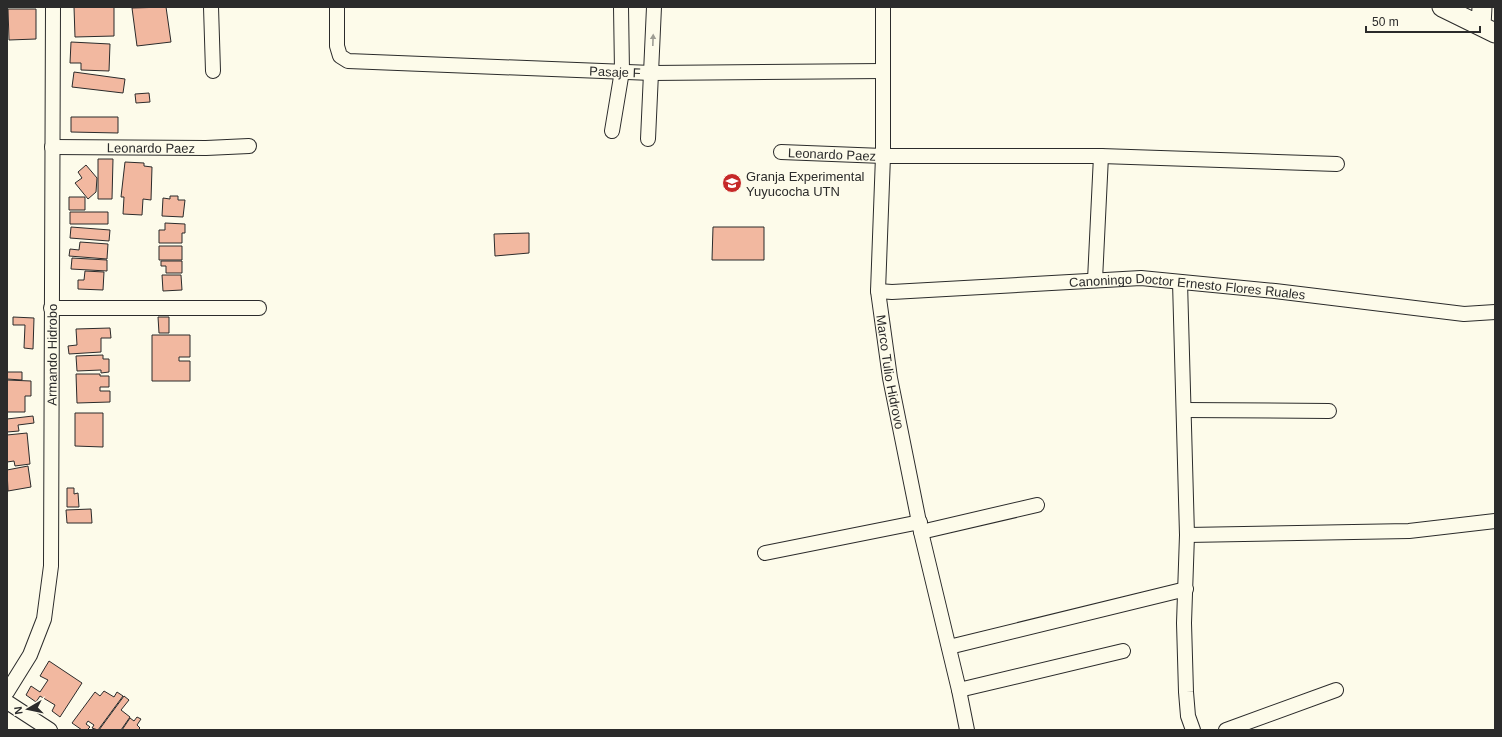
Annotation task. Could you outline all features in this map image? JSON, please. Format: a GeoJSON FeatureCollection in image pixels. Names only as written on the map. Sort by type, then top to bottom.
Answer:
{"type":"FeatureCollection","features":[{"type":"Feature","properties":{"kind":"street","name":"Armando Hidrobo"},"geometry":{"type":"LineString","coordinates":[[7,692],[30,655],[44,619],[51,566],[53,7]]}},
{"type":"Feature","properties":{"kind":"street"},"geometry":{"type":"LineString","coordinates":[[211,7],[213,71]]}},
{"type":"Feature","properties":{"kind":"street","name":"Pasaje F"},"geometry":{"type":"LineString","coordinates":[[337,7],[336,46],[340,56],[348,60],[652,72],[883,71]]}},
{"type":"Feature","properties":{"kind":"street"},"geometry":{"type":"LineString","coordinates":[[612,131],[622,71],[621,7]]}},
{"type":"Feature","properties":{"kind":"street"},"geometry":{"type":"LineString","coordinates":[[648,139],[654,7]]}},
{"type":"Feature","properties":{"kind":"street","name":"Marco Tulio Hidrovo"},"geometry":{"type":"LineString","coordinates":[[883,7],[883,156],[878,291],[890,378],[920,527],[959,690],[967,730]]}},
{"type":"Feature","properties":{"kind":"street"},"geometry":{"type":"LineString","coordinates":[[1442,7],[1488,30]]}},
{"type":"Feature","properties":{"kind":"street"},"geometry":{"type":"LineString","coordinates":[[1482,7],[1488,30]]}},
{"type":"Feature","properties":{"kind":"street","name":"Leonardo Paez"},"geometry":{"type":"LineString","coordinates":[[52,147],[206,148],[249,146]]}},
{"type":"Feature","properties":{"kind":"street","name":"Leonardo Paez"},"geometry":{"type":"LineString","coordinates":[[781,152],[883,156],[1101,156],[1337,164]]}},
{"type":"Feature","properties":{"kind":"street"},"geometry":{"type":"LineString","coordinates":[[1095,280],[1101,156]]}},
{"type":"Feature","properties":{"kind":"street","name":"Canoningo Doctor Ernesto Flores Ruales"},"geometry":{"type":"LineString","coordinates":[[878,291],[892,292],[1141,278],[1275,291],[1464,314],[1495,312]]}},
{"type":"Feature","properties":{"kind":"street"},"geometry":{"type":"LineString","coordinates":[[1180,282],[1187,535],[1184,623],[1186,692],[1188,716],[1193,730]]}},
{"type":"Feature","properties":{"kind":"street"},"geometry":{"type":"LineString","coordinates":[[52,308],[259,308]]}},
{"type":"Feature","properties":{"kind":"street"},"geometry":{"type":"LineString","coordinates":[[1184,410],[1329,411]]}},
{"type":"Feature","properties":{"kind":"street"},"geometry":{"type":"LineString","coordinates":[[765,553],[920,527],[1037,505]]}},
{"type":"Feature","properties":{"kind":"street"},"geometry":{"type":"LineString","coordinates":[[1187,535],[1409,531],[1495,522]]}},
{"type":"Feature","properties":{"kind":"street"},"geometry":{"type":"LineString","coordinates":[[949,647],[1186,589]]}},
{"type":"Feature","properties":{"kind":"street"},"geometry":{"type":"LineString","coordinates":[[959,690],[1122,651]]}},
{"type":"Feature","properties":{"kind":"street"},"geometry":{"type":"LineString","coordinates":[[1226,730],[1336,690]]}},
{"type":"Feature","properties":{"kind":"street"},"geometry":{"type":"LineString","coordinates":[[7,702],[50,730]]}},
{"type":"Feature","properties":{"kind":"building"},"geometry":{"type":"Polygon","coordinates":[[[74,7],[114,7],[114,36],[75,37],[74,7]]]}},
{"type":"Feature","properties":{"kind":"building"},"geometry":{"type":"Polygon","coordinates":[[[166,7],[171,42],[137,46],[132,8],[166,7]]]}},
{"type":"Feature","properties":{"kind":"building"},"geometry":{"type":"Polygon","coordinates":[[[8,9],[36,9],[36,39],[9,40],[8,9]]]}},
{"type":"Feature","properties":{"kind":"building"},"geometry":{"type":"Polygon","coordinates":[[[71,42],[110,44],[109,71],[81,70],[81,63],[70,63],[71,42]]]}},
{"type":"Feature","properties":{"kind":"building"},"geometry":{"type":"Polygon","coordinates":[[[74,72],[125,79],[123,93],[72,87],[74,72]]]}},
{"type":"Feature","properties":{"kind":"building"},"geometry":{"type":"Polygon","coordinates":[[[149,93],[150,102],[136,103],[135,94],[149,93]]]}},
{"type":"Feature","properties":{"kind":"building"},"geometry":{"type":"Polygon","coordinates":[[[71,117],[118,117],[118,133],[71,132],[71,117]]]}},
{"type":"Feature","properties":{"kind":"building"},"geometry":{"type":"Polygon","coordinates":[[[98,159],[113,159],[112,199],[98,199],[98,159]]]}},
{"type":"Feature","properties":{"kind":"building"},"geometry":{"type":"Polygon","coordinates":[[[125,162],[144,163],[144,166],[152,167],[151,200],[143,199],[142,215],[123,214],[124,197],[121,197],[125,162]]]}},
{"type":"Feature","properties":{"kind":"building"},"geometry":{"type":"Polygon","coordinates":[[[86,165],[97,178],[96,192],[88,199],[75,183],[82,178],[78,172],[86,165]]]}},
{"type":"Feature","properties":{"kind":"building"},"geometry":{"type":"Polygon","coordinates":[[[170,196],[178,196],[178,200],[185,200],[183,217],[162,216],[163,198],[170,199],[170,196]]]}},
{"type":"Feature","properties":{"kind":"building"},"geometry":{"type":"Polygon","coordinates":[[[69,197],[85,197],[85,210],[69,210],[69,197]]]}},
{"type":"Feature","properties":{"kind":"building"},"geometry":{"type":"Polygon","coordinates":[[[70,212],[108,212],[108,224],[70,224],[70,212]]]}},
{"type":"Feature","properties":{"kind":"building"},"geometry":{"type":"Polygon","coordinates":[[[165,223],[185,224],[185,233],[182,233],[182,243],[159,243],[159,230],[165,230],[165,223]]]}},
{"type":"Feature","properties":{"kind":"building"},"geometry":{"type":"Polygon","coordinates":[[[71,227],[110,230],[109,241],[70,238],[71,227]]]}},
{"type":"Feature","properties":{"kind":"building"},"geometry":{"type":"Polygon","coordinates":[[[713,227],[764,227],[764,260],[712,260],[713,227]]]}},
{"type":"Feature","properties":{"kind":"building"},"geometry":{"type":"Polygon","coordinates":[[[529,233],[529,253],[495,256],[494,234],[529,233]]]}},
{"type":"Feature","properties":{"kind":"building"},"geometry":{"type":"Polygon","coordinates":[[[80,242],[108,244],[107,259],[69,256],[70,249],[79,250],[80,242]]]}},
{"type":"Feature","properties":{"kind":"building"},"geometry":{"type":"Polygon","coordinates":[[[159,246],[182,246],[182,260],[159,260],[159,246]]]}},
{"type":"Feature","properties":{"kind":"building"},"geometry":{"type":"Polygon","coordinates":[[[72,258],[107,260],[107,271],[71,269],[72,258]]]}},
{"type":"Feature","properties":{"kind":"building"},"geometry":{"type":"Polygon","coordinates":[[[161,261],[182,261],[182,273],[166,273],[166,266],[161,266],[161,261]]]}},
{"type":"Feature","properties":{"kind":"building"},"geometry":{"type":"Polygon","coordinates":[[[85,271],[104,272],[103,290],[78,289],[78,280],[84,280],[85,271]]]}},
{"type":"Feature","properties":{"kind":"building"},"geometry":{"type":"Polygon","coordinates":[[[162,275],[181,275],[182,290],[163,291],[162,275]]]}},
{"type":"Feature","properties":{"kind":"building"},"geometry":{"type":"Polygon","coordinates":[[[13,317],[34,318],[33,349],[24,348],[25,325],[13,325],[13,317]]]}},
{"type":"Feature","properties":{"kind":"building"},"geometry":{"type":"Polygon","coordinates":[[[158,317],[169,317],[169,333],[159,333],[158,317]]]}},
{"type":"Feature","properties":{"kind":"building"},"geometry":{"type":"Polygon","coordinates":[[[110,328],[111,338],[101,338],[101,352],[69,354],[68,346],[77,345],[76,329],[110,328]]]}},
{"type":"Feature","properties":{"kind":"building"},"geometry":{"type":"Polygon","coordinates":[[[152,335],[190,335],[190,357],[179,357],[179,361],[190,361],[190,381],[152,381],[152,335]]]}},
{"type":"Feature","properties":{"kind":"building"},"geometry":{"type":"Polygon","coordinates":[[[103,355],[103,359],[109,359],[109,372],[101,373],[101,370],[77,371],[76,356],[103,355]]]}},
{"type":"Feature","properties":{"kind":"building"},"geometry":{"type":"Polygon","coordinates":[[[7,372],[22,372],[22,380],[7,379],[7,372]]]}},
{"type":"Feature","properties":{"kind":"building"},"geometry":{"type":"Polygon","coordinates":[[[76,374],[100,374],[100,376],[109,376],[109,387],[100,387],[100,391],[110,391],[110,402],[77,403],[76,374]]]}},
{"type":"Feature","properties":{"kind":"building"},"geometry":{"type":"Polygon","coordinates":[[[7,380],[31,381],[31,396],[25,396],[25,412],[7,412],[7,380]]]}},
{"type":"Feature","properties":{"kind":"building"},"geometry":{"type":"Polygon","coordinates":[[[75,413],[103,413],[103,447],[75,446],[75,413]]]}},
{"type":"Feature","properties":{"kind":"building"},"geometry":{"type":"Polygon","coordinates":[[[33,416],[34,423],[18,425],[19,431],[7,432],[7,419],[33,416]]]}},
{"type":"Feature","properties":{"kind":"building"},"geometry":{"type":"Polygon","coordinates":[[[27,433],[30,464],[15,466],[14,461],[7,462],[7,435],[27,433]]]}},
{"type":"Feature","properties":{"kind":"building"},"geometry":{"type":"Polygon","coordinates":[[[28,466],[31,487],[8,491],[7,470],[28,466]]]}},
{"type":"Feature","properties":{"kind":"building"},"geometry":{"type":"Polygon","coordinates":[[[67,488],[74,488],[74,494],[78,493],[79,507],[67,507],[67,488]]]}},
{"type":"Feature","properties":{"kind":"building"},"geometry":{"type":"Polygon","coordinates":[[[91,509],[92,523],[67,523],[66,510],[91,509]]]}},
{"type":"Feature","properties":{"kind":"building"},"geometry":{"type":"Polygon","coordinates":[[[49,661],[82,683],[60,717],[52,711],[55,705],[40,696],[36,702],[26,695],[31,686],[40,692],[48,680],[40,676],[49,661]]]}},
{"type":"Feature","properties":{"kind":"building"},"geometry":{"type":"Polygon","coordinates":[[[104,691],[114,697],[117,692],[123,696],[98,730],[92,728],[94,725],[88,721],[86,724],[90,727],[87,730],[82,730],[72,723],[95,692],[100,696],[104,691]]]}},
{"type":"Feature","properties":{"kind":"building"},"geometry":{"type":"Polygon","coordinates":[[[124,696],[129,700],[121,710],[130,717],[121,730],[99,730],[124,696]]]}},
{"type":"Feature","properties":{"kind":"building"},"geometry":{"type":"Polygon","coordinates":[[[137,717],[141,719],[137,725],[140,728],[138,730],[122,730],[130,718],[134,721],[137,717]]]}},
{"type":"Feature","properties":{"kind":"place","name":"Granja Experimental Yuyucocha UTN"},"geometry":{"type":"Point","coordinates":[732,183]}}]}
